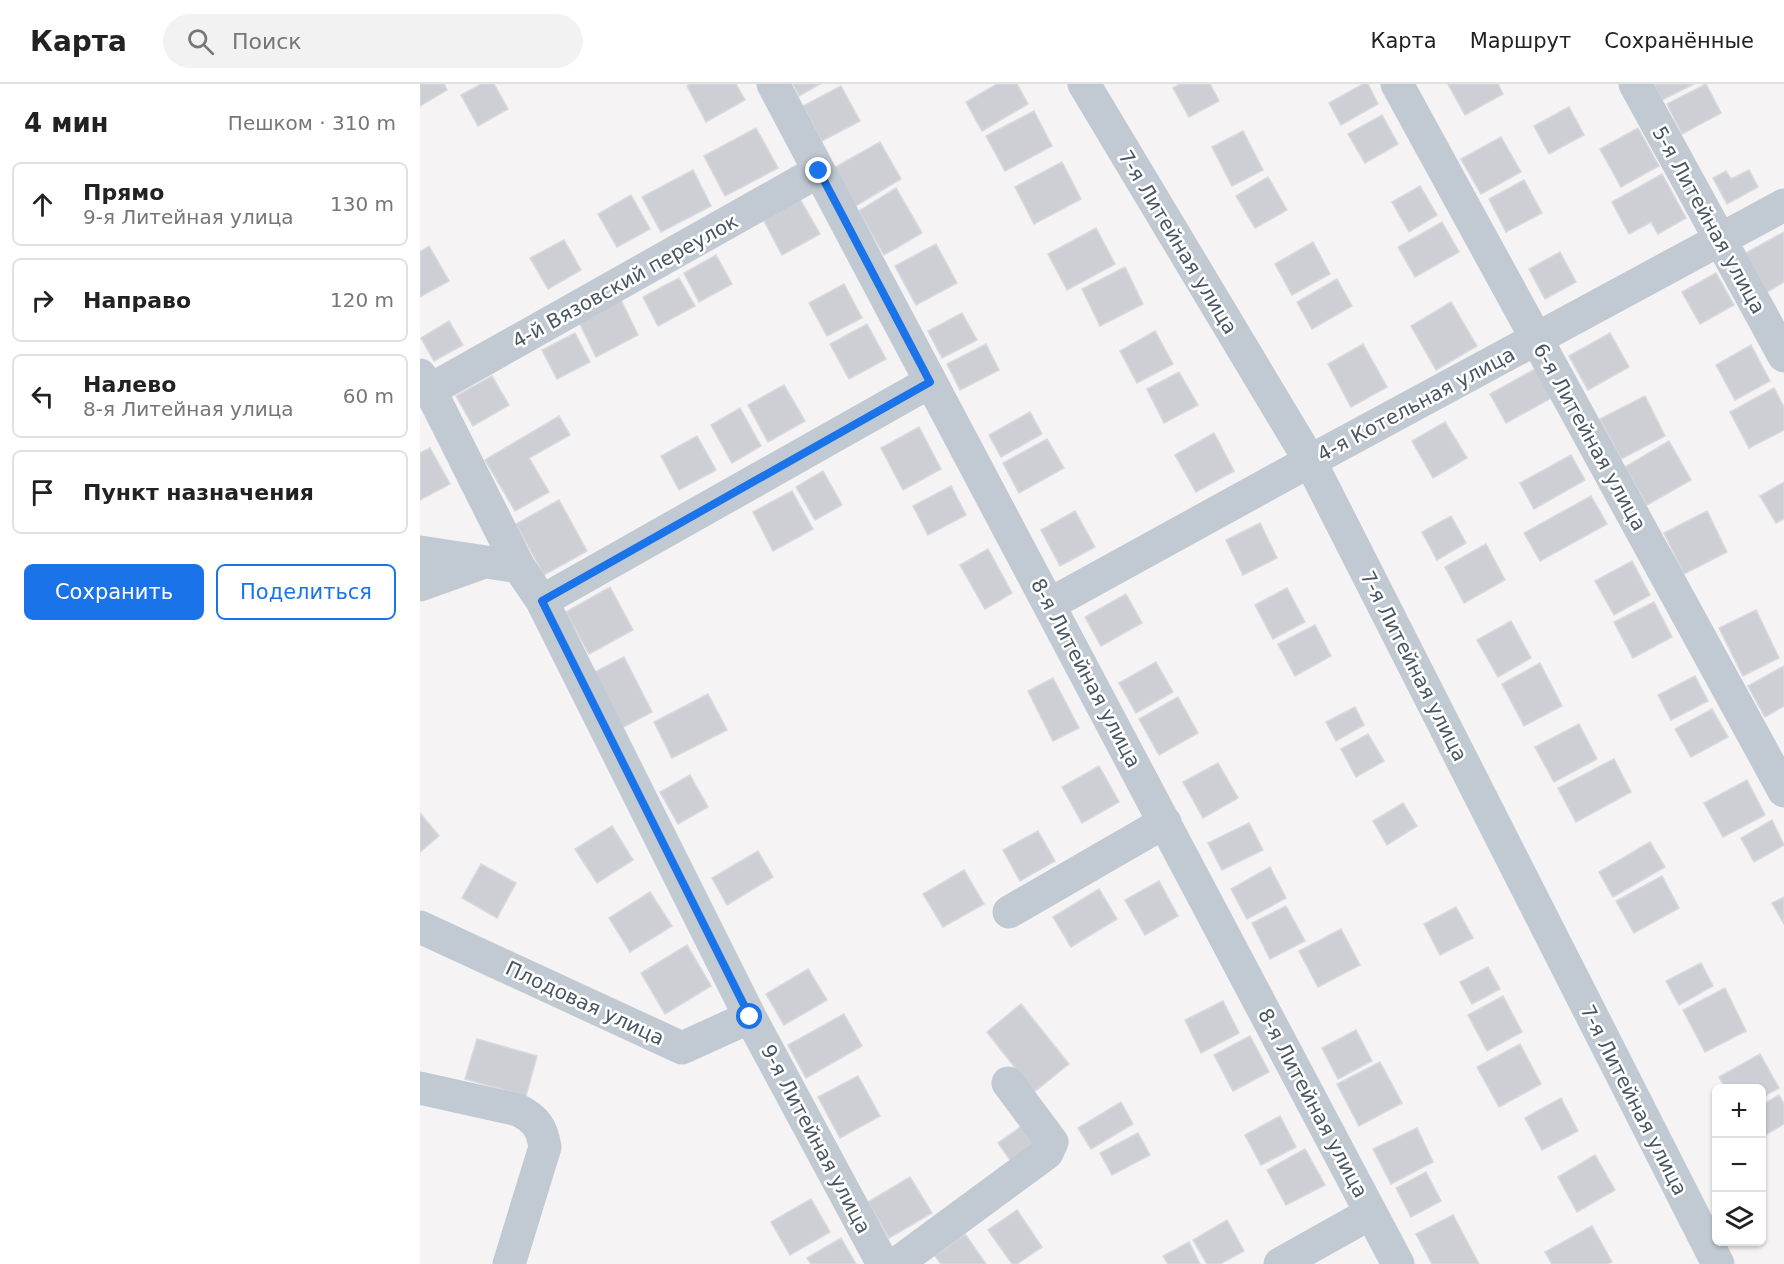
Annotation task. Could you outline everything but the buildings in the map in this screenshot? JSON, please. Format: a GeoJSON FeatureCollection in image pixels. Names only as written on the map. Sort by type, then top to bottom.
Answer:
{"type":"FeatureCollection","features":[{"type":"Feature","properties":{"kind":"street","name":"8-я Литейная улица"},"geometry":{"type":"LineString","coordinates":[[773,84],[1398,1264]]}},
{"type":"Feature","properties":{"kind":"street","name":"7-я Литейная улица"},"geometry":{"type":"LineString","coordinates":[[1084,84],[1310,461],[1718,1264]]}},
{"type":"Feature","properties":{"kind":"street","name":"6-я Литейная улица"},"geometry":{"type":"LineString","coordinates":[[1397,84],[1784,791]]}},
{"type":"Feature","properties":{"kind":"street","name":"5-я Литейная улица"},"geometry":{"type":"LineString","coordinates":[[1635,84],[1784,356]]}},
{"type":"Feature","properties":{"kind":"street","name":"4-й Вязовский переулок"},"geometry":{"type":"LineString","coordinates":[[425,382],[819,171]]}},
{"type":"Feature","properties":{"kind":"street","name":"4-я Котельная улица"},"geometry":{"type":"LineString","coordinates":[[1050,604],[1784,205]]}},
{"type":"Feature","properties":{"kind":"street","name":"9-я Литейная улица"},"geometry":{"type":"LineString","coordinates":[[425,382],[519,567],[542,601],[750,1017],[883,1264]]}},
{"type":"Feature","properties":{"kind":"street"},"geometry":{"type":"LineString","coordinates":[[542,601],[930,382]]}},
{"type":"Feature","properties":{"kind":"street"},"geometry":{"type":"LineString","coordinates":[[420,552],[519,567]]}},
{"type":"Feature","properties":{"kind":"street"},"geometry":{"type":"LineString","coordinates":[[420,585],[483,562]]}},
{"type":"Feature","properties":{"kind":"street"},"geometry":{"type":"LineString","coordinates":[[1009,912],[1165,822]]}},
{"type":"Feature","properties":{"kind":"street","name":"Плодовая улица"},"geometry":{"type":"LineString","coordinates":[[420,927],[682,1048],[750,1017]]}},
{"type":"Feature","properties":{"kind":"street"},"geometry":{"type":"LineString","coordinates":[[896,1264],[1047,1153],[1052,1142],[1008,1083]]}},
{"type":"Feature","properties":{"kind":"street"},"geometry":{"type":"LineString","coordinates":[[420,1088],[518,1110],[538,1123],[545,1147],[509,1264]]}},
{"type":"Feature","properties":{"kind":"street"},"geometry":{"type":"LineString","coordinates":[[1280,1264],[1371,1213]]}},
{"type":"Feature","properties":{"kind":"route"},"geometry":{"type":"LineString","coordinates":[[750,1017],[542,601],[930,382],[819,171]]}}]}
